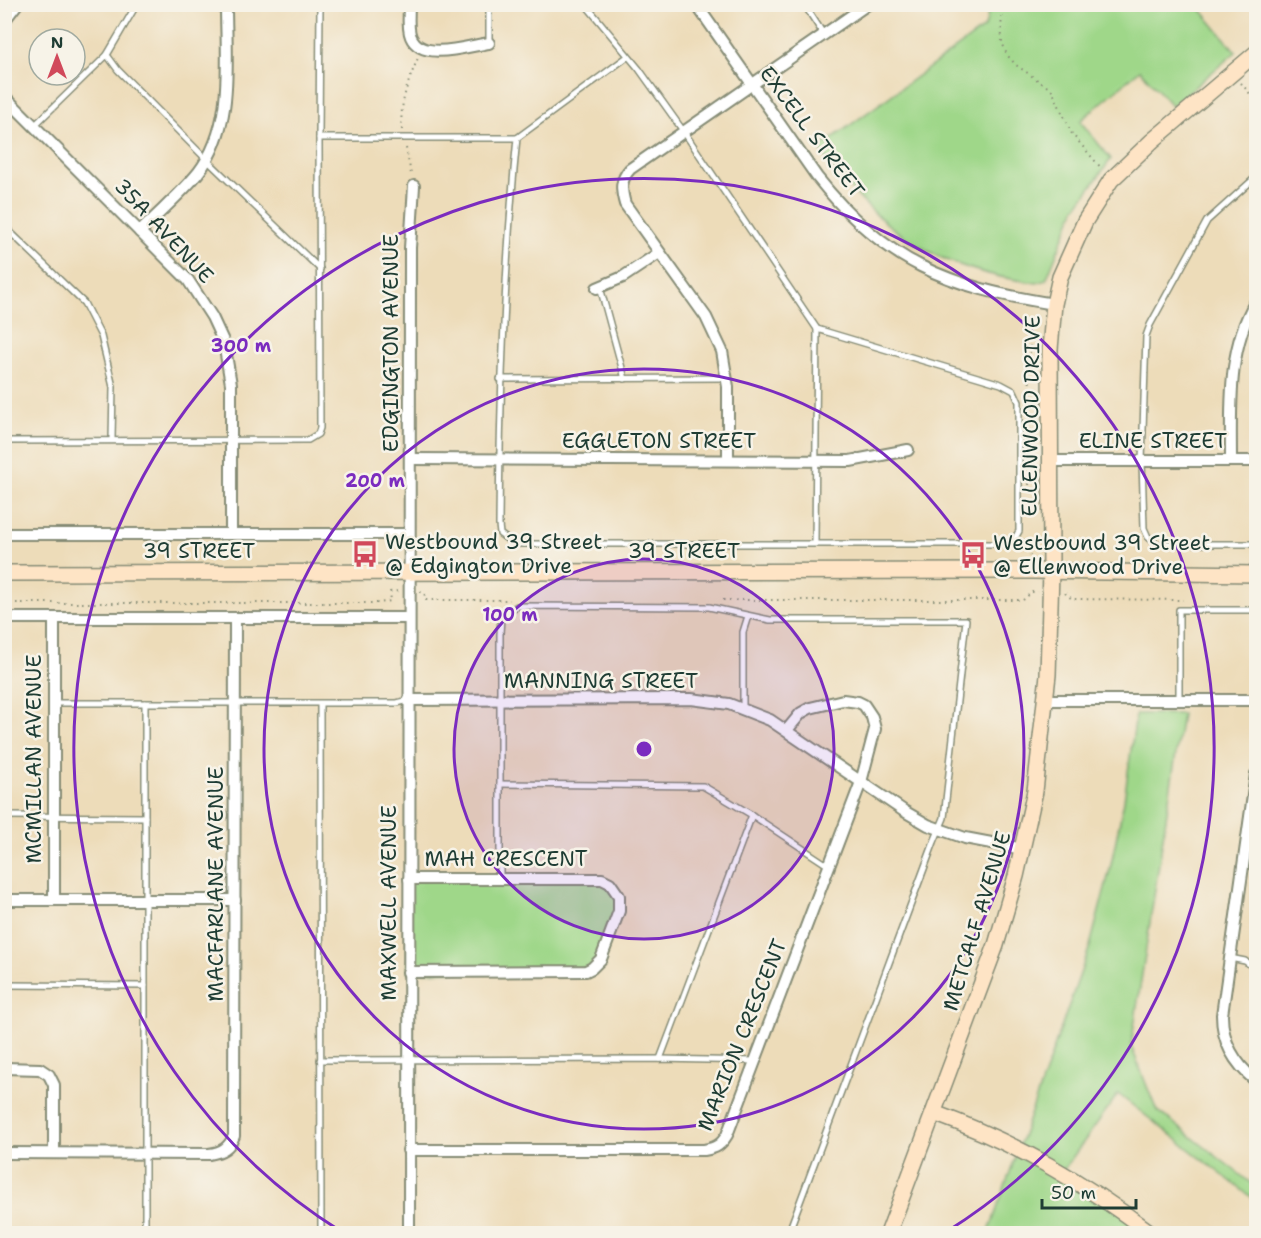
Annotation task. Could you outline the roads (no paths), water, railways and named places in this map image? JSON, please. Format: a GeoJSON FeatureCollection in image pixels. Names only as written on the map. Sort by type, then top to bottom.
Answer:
{"type":"FeatureCollection","features":[{"type":"Feature","properties":{"kind":"street"},"geometry":{"type":"LineString","coordinates":[[4,21],[17,4]]}},
{"type":"Feature","properties":{"kind":"street"},"geometry":{"type":"LineString","coordinates":[[140,232],[193,179],[207,160],[218,137],[225,111],[226,4]]}},
{"type":"Feature","properties":{"kind":"street"},"geometry":{"type":"LineString","coordinates":[[409,4],[410,34],[421,48],[439,51],[489,43]]}},
{"type":"Feature","properties":{"kind":"street","name":"EXCELL STREET"},"geometry":{"type":"LineString","coordinates":[[696,4],[835,200],[867,231],[888,248],[918,265],[972,288],[1054,304]]}},
{"type":"Feature","properties":{"kind":"street"},"geometry":{"type":"LineString","coordinates":[[728,460],[728,378],[722,351],[712,328],[625,204],[622,195],[622,181],[630,169],[868,4]]}},
{"type":"Feature","properties":{"kind":"street","name":"ELLENWOOD DRIVE"},"geometry":{"type":"LineString","coordinates":[[1051,571],[1050,349],[1054,304],[1060,277],[1085,221],[1111,180],[1152,141],[1257,53]]}},
{"type":"Feature","properties":{"kind":"street","name":"35A AVENUE"},"geometry":{"type":"LineString","coordinates":[[4,96],[188,280],[206,306],[227,355],[231,384],[231,533]]}},
{"type":"Feature","properties":{"kind":"street","name":"EDGINGTON AVENUE"},"geometry":{"type":"LineString","coordinates":[[409,572],[410,248],[414,186]]}},
{"type":"Feature","properties":{"kind":"street"},"geometry":{"type":"LineString","coordinates":[[598,287],[628,274],[659,253]]}},
{"type":"Feature","properties":{"kind":"street"},"geometry":{"type":"LineString","coordinates":[[1231,460],[1233,373],[1240,339],[1257,301]]}},
{"type":"Feature","properties":{"kind":"street","name":"EGGLETON STREET"},"geometry":{"type":"LineString","coordinates":[[410,459],[816,461],[859,460],[908,450]]}},
{"type":"Feature","properties":{"kind":"street","name":"ELINE STREET"},"geometry":{"type":"LineString","coordinates":[[1050,461],[1257,461]]}},
{"type":"Feature","properties":{"kind":"street","name":"39 STREET"},"geometry":{"type":"LineString","coordinates":[[4,534],[409,534]]}},
{"type":"Feature","properties":{"kind":"street","name":"39 STREET"},"geometry":{"type":"LineString","coordinates":[[4,573],[1051,571],[1257,574]]}},
{"type":"Feature","properties":{"kind":"street","name":"METCALF AVENUE"},"geometry":{"type":"LineString","coordinates":[[888,1233],[996,945],[1023,849],[1035,791],[1047,700],[1051,571]]}},
{"type":"Feature","properties":{"kind":"street","name":"MAXWELL AVENUE"},"geometry":{"type":"LineString","coordinates":[[409,572],[409,1233]]}},
{"type":"Feature","properties":{"kind":"street"},"geometry":{"type":"LineString","coordinates":[[4,618],[409,618]]}},
{"type":"Feature","properties":{"kind":"street","name":"MCMILLAN AVENUE"},"geometry":{"type":"LineString","coordinates":[[54,618],[54,900]]}},
{"type":"Feature","properties":{"kind":"street","name":"MACFARLANE AVENUE"},"geometry":{"type":"LineString","coordinates":[[144,1153],[217,1153],[228,1148],[236,1129],[235,618]]}},
{"type":"Feature","properties":{"kind":"street","name":"MANNING STREET"},"geometry":{"type":"LineString","coordinates":[[409,700],[691,699],[718,702],[770,720],[903,811],[939,830],[964,838],[1023,849]]}},
{"type":"Feature","properties":{"kind":"street"},"geometry":{"type":"LineString","coordinates":[[787,730],[801,713],[810,708],[843,700],[864,705],[872,717],[875,729],[861,782]]}},
{"type":"Feature","properties":{"kind":"street"},"geometry":{"type":"LineString","coordinates":[[1047,700],[1257,700]]}},
{"type":"Feature","properties":{"kind":"street"},"geometry":{"type":"LineString","coordinates":[[1257,774],[1222,1002],[1223,1031],[1226,1041],[1236,1060],[1257,1081]]}},
{"type":"Feature","properties":{"kind":"street","name":"MARION CRESCENT"},"geometry":{"type":"LineString","coordinates":[[408,1150],[712,1149],[720,1144],[727,1135],[756,1061],[861,782]]}},
{"type":"Feature","properties":{"kind":"street","name":"MAH CRESCENT"},"geometry":{"type":"LineString","coordinates":[[408,972],[586,971],[597,964],[604,953],[619,911],[619,896],[610,883],[602,879],[409,879]]}},
{"type":"Feature","properties":{"kind":"street"},"geometry":{"type":"LineString","coordinates":[[4,900],[235,900]]}},
{"type":"Feature","properties":{"kind":"street"},"geometry":{"type":"LineString","coordinates":[[4,1068],[40,1069],[52,1080],[54,1152]]}},
{"type":"Feature","properties":{"kind":"street"},"geometry":{"type":"LineString","coordinates":[[934,1113],[1010,1144],[1061,1172],[1101,1196],[1152,1233]]}},
{"type":"Feature","properties":{"kind":"street"},"geometry":{"type":"LineString","coordinates":[[4,1153],[144,1153]]}},
{"type":"Feature","properties":{"kind":"lane"},"geometry":{"type":"LineString","coordinates":[[34,126],[107,55],[134,9],[134,4]]}},
{"type":"Feature","properties":{"kind":"lane"},"geometry":{"type":"LineString","coordinates":[[4,441],[308,440],[318,434],[320,428],[320,4]]}},
{"type":"Feature","properties":{"kind":"lane"},"geometry":{"type":"LineString","coordinates":[[489,4],[489,43]]}},
{"type":"Feature","properties":{"kind":"lane"},"geometry":{"type":"LineString","coordinates":[[585,4],[639,69],[684,132],[817,329],[816,543]]}},
{"type":"Feature","properties":{"kind":"lane"},"geometry":{"type":"LineString","coordinates":[[804,4],[824,34]]}},
{"type":"Feature","properties":{"kind":"lane"},"geometry":{"type":"LineString","coordinates":[[107,55],[117,70],[320,268]]}},
{"type":"Feature","properties":{"kind":"lane"},"geometry":{"type":"LineString","coordinates":[[319,138],[517,138],[627,57]]}},
{"type":"Feature","properties":{"kind":"lane"},"geometry":{"type":"LineString","coordinates":[[517,138],[510,208],[500,379],[499,525],[500,534],[510,542],[1001,544],[1014,540],[1019,531],[1019,402],[1014,391],[1001,384],[817,329]]}},
{"type":"Feature","properties":{"kind":"lane"},"geometry":{"type":"LineString","coordinates":[[1257,177],[1207,220],[1150,325],[1146,336],[1142,461],[1144,528],[1148,537],[1156,544],[1257,544]]}},
{"type":"Feature","properties":{"kind":"lane"},"geometry":{"type":"LineString","coordinates":[[4,226],[84,303],[100,336],[113,387],[112,439]]}},
{"type":"Feature","properties":{"kind":"lane"},"geometry":{"type":"LineString","coordinates":[[598,287],[624,379]]}},
{"type":"Feature","properties":{"kind":"lane"},"geometry":{"type":"LineString","coordinates":[[500,379],[728,378]]}},
{"type":"Feature","properties":{"kind":"lane"},"geometry":{"type":"LineString","coordinates":[[500,878],[498,700],[501,617],[517,606],[709,607],[770,620],[966,620],[944,818],[788,1233]]}},
{"type":"Feature","properties":{"kind":"lane"},"geometry":{"type":"LineString","coordinates":[[1179,700],[1179,610],[1257,610]]}},
{"type":"Feature","properties":{"kind":"lane"},"geometry":{"type":"LineString","coordinates":[[743,709],[743,632],[748,616]]}},
{"type":"Feature","properties":{"kind":"lane"},"geometry":{"type":"LineString","coordinates":[[54,703],[320,704],[398,703],[409,700]]}},
{"type":"Feature","properties":{"kind":"lane"},"geometry":{"type":"LineString","coordinates":[[144,703],[145,1233]]}},
{"type":"Feature","properties":{"kind":"lane"},"geometry":{"type":"LineString","coordinates":[[320,704],[321,1233]]}},
{"type":"Feature","properties":{"kind":"lane"},"geometry":{"type":"LineString","coordinates":[[500,784],[703,786],[829,866]]}},
{"type":"Feature","properties":{"kind":"lane"},"geometry":{"type":"LineString","coordinates":[[660,1059],[752,815]]}},
{"type":"Feature","properties":{"kind":"lane"},"geometry":{"type":"LineString","coordinates":[[4,816],[145,817]]}},
{"type":"Feature","properties":{"kind":"lane"},"geometry":{"type":"LineString","coordinates":[[1230,958],[1245,961],[1257,969]]}},
{"type":"Feature","properties":{"kind":"lane"},"geometry":{"type":"LineString","coordinates":[[4,985],[145,986]]}},
{"type":"Feature","properties":{"kind":"lane"},"geometry":{"type":"LineString","coordinates":[[320,1060],[756,1061]]}},
{"type":"Feature","properties":{"kind":"place","name":"Westbound 39 Street @ Edgington Drive"},"geometry":{"type":"Point","coordinates":[365,554]}},
{"type":"Feature","properties":{"kind":"place","name":"Westbound 39 Street @ Ellenwood Drive"},"geometry":{"type":"Point","coordinates":[973,555]}}]}
